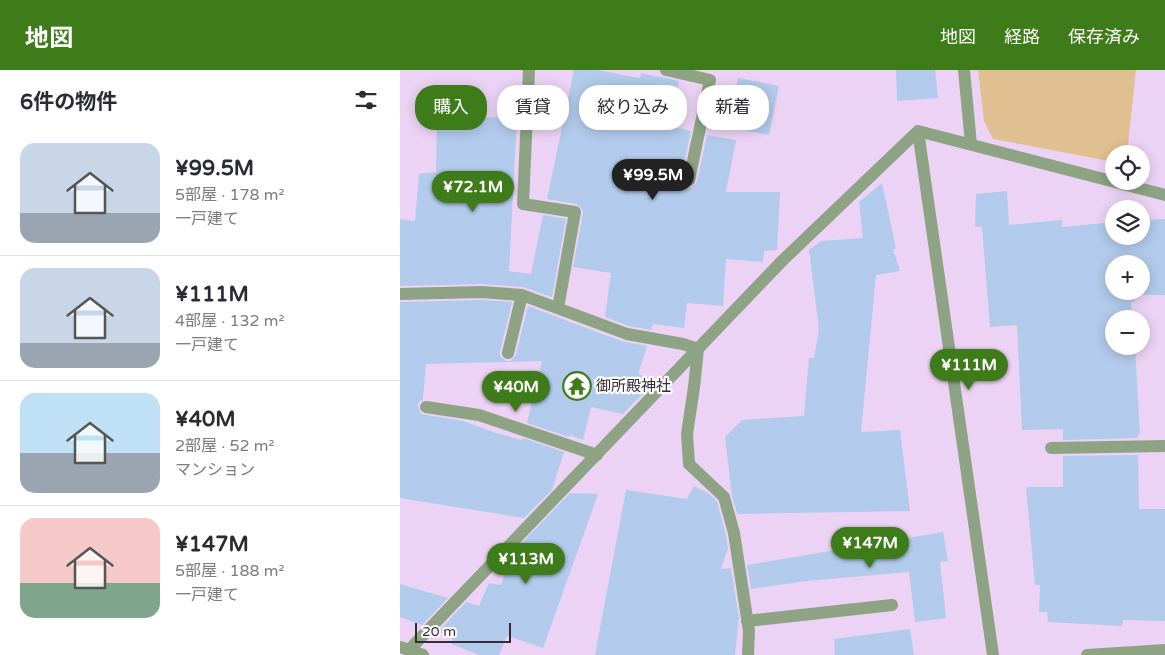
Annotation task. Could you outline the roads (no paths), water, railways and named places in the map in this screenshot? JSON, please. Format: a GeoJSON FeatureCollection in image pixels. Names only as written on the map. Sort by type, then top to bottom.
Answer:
{"type":"FeatureCollection","features":[{"type":"Feature","properties":{"kind":"street"},"geometry":{"type":"LineString","coordinates":[[529,70],[523,204],[575,212],[558,308]]}},
{"type":"Feature","properties":{"kind":"street"},"geometry":{"type":"LineString","coordinates":[[666,70],[710,80],[688,180]]}},
{"type":"Feature","properties":{"kind":"street"},"geometry":{"type":"LineString","coordinates":[[964,70],[971,144]]}},
{"type":"Feature","properties":{"kind":"street"},"geometry":{"type":"LineString","coordinates":[[918,131],[1165,195]]}},
{"type":"Feature","properties":{"kind":"street"},"geometry":{"type":"LineString","coordinates":[[423,655],[404,649],[597,455],[782,260],[918,131]]}},
{"type":"Feature","properties":{"kind":"street"},"geometry":{"type":"LineString","coordinates":[[918,131],[993,655]]}},
{"type":"Feature","properties":{"kind":"street"},"geometry":{"type":"LineString","coordinates":[[400,294],[481,292],[522,295],[627,334],[683,344],[698,349]]}},
{"type":"Feature","properties":{"kind":"street"},"geometry":{"type":"LineString","coordinates":[[508,353],[522,295]]}},
{"type":"Feature","properties":{"kind":"street"},"geometry":{"type":"LineString","coordinates":[[698,349],[687,434],[689,464],[724,497],[734,533],[749,631],[748,655]]}},
{"type":"Feature","properties":{"kind":"street"},"geometry":{"type":"LineString","coordinates":[[426,406],[478,415],[597,455]]}},
{"type":"Feature","properties":{"kind":"street"},"geometry":{"type":"LineString","coordinates":[[1051,448],[1165,446]]}},
{"type":"Feature","properties":{"kind":"street"},"geometry":{"type":"LineString","coordinates":[[747,621],[892,605]]}},
{"type":"Feature","properties":{"kind":"street"},"geometry":{"type":"LineString","coordinates":[[1086,655],[1165,650]]}},
{"type":"Feature","properties":{"kind":"place","name":"御所殿神社"},"geometry":{"type":"Point","coordinates":[577,386]}}]}
